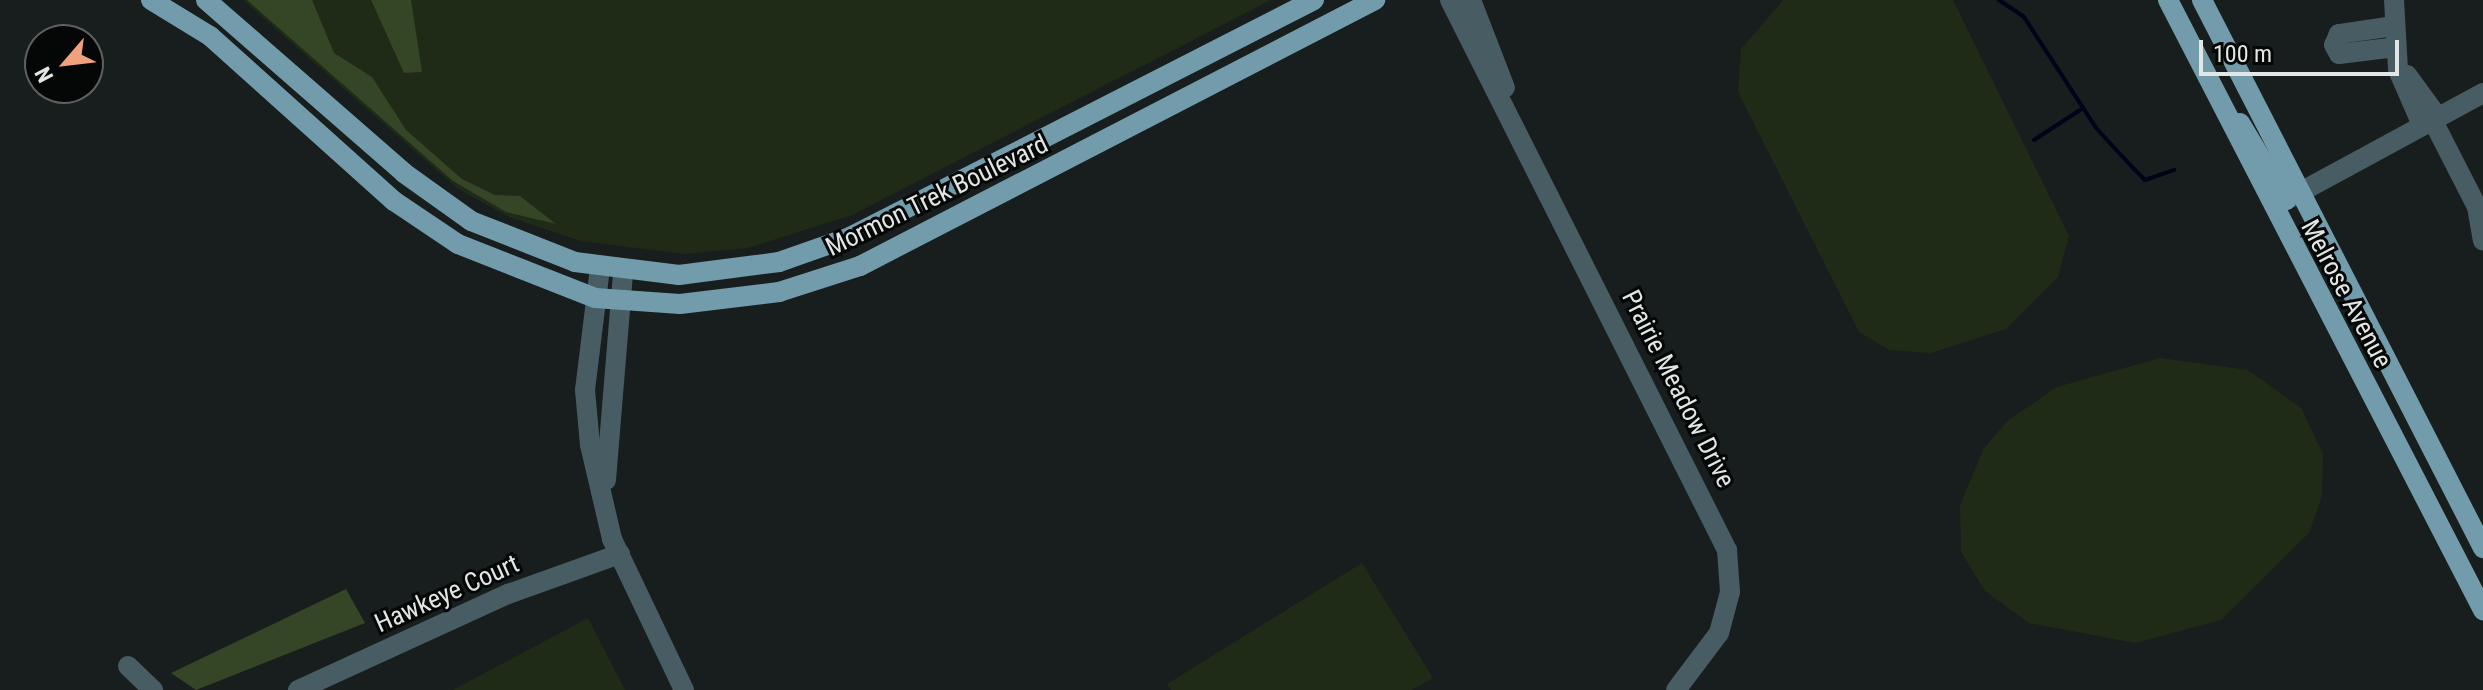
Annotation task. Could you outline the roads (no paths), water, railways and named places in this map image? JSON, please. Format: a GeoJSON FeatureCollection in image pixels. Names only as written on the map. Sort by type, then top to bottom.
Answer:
{"type":"FeatureCollection","features":[{"type":"Feature","properties":{"kind":"main road","name":"Mormon Trek Boulevard"},"geometry":{"type":"LineString","coordinates":[[151,0],[210,36],[422,222],[490,261],[595,298],[620,301],[749,298],[860,266],[1375,0]]}},
{"type":"Feature","properties":{"kind":"main road","name":"Mormon Trek Boulevard"},"geometry":{"type":"LineString","coordinates":[[206,0],[437,200],[513,242],[600,268],[713,273],[812,253],[1314,0]]}},
{"type":"Feature","properties":{"kind":"main road","name":"Melrose Avenue"},"geometry":{"type":"LineString","coordinates":[[2168,0],[2218,100],[2285,201],[2483,548]]}},
{"type":"Feature","properties":{"kind":"main road","name":"Melrose Avenue"},"geometry":{"type":"LineString","coordinates":[[2202,0],[2285,201],[2483,610]]}},
{"type":"Feature","properties":{"kind":"street","name":"Prairie Meadow Drive"},"geometry":{"type":"LineString","coordinates":[[1450,0],[1511,111],[1727,550],[1730,592],[1719,633],[1676,690]]}},
{"type":"Feature","properties":{"kind":"street","name":"Prairie Meadow Drive"},"geometry":{"type":"LineString","coordinates":[[1471,0],[1511,111]]}},
{"type":"Feature","properties":{"kind":"street"},"geometry":{"type":"LineString","coordinates":[[2394,0],[2400,80],[2430,120],[2481,225]]}},
{"type":"Feature","properties":{"kind":"street"},"geometry":{"type":"LineString","coordinates":[[2394,26],[2339,34],[2334,45],[2339,54],[2396,50]]}},
{"type":"Feature","properties":{"kind":"street"},"geometry":{"type":"LineString","coordinates":[[2285,201],[2483,93]]}},
{"type":"Feature","properties":{"kind":"street"},"geometry":{"type":"LineString","coordinates":[[600,268],[586,418],[620,554],[684,690]]}},
{"type":"Feature","properties":{"kind":"street"},"geometry":{"type":"LineString","coordinates":[[620,554],[605,458],[623,271]]}},
{"type":"Feature","properties":{"kind":"street","name":"Hawkeye Court"},"geometry":{"type":"LineString","coordinates":[[298,690],[504,596],[620,554]]}},
{"type":"Feature","properties":{"kind":"street"},"geometry":{"type":"LineString","coordinates":[[128,666],[153,690]]}},
{"type":"Feature","properties":{"kind":"waterway"},"geometry":{"type":"LineString","coordinates":[[1999,0],[2024,17],[2096,128],[2145,180],[2174,170]]}},
{"type":"Feature","properties":{"kind":"waterway"},"geometry":{"type":"LineString","coordinates":[[2034,140],[2083,108]]}}]}
